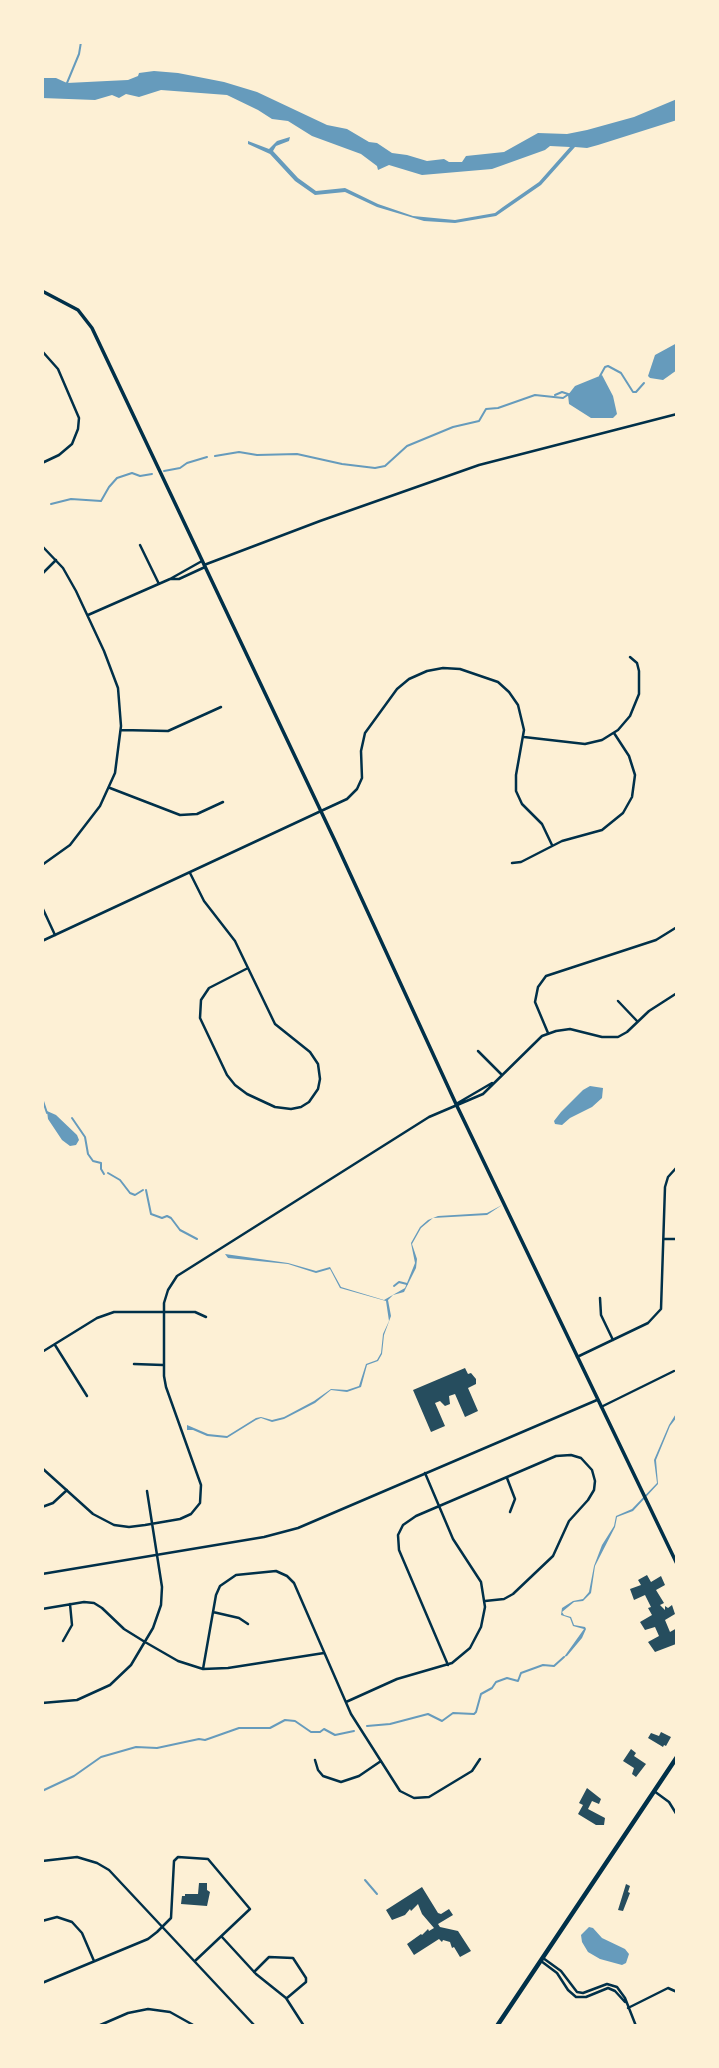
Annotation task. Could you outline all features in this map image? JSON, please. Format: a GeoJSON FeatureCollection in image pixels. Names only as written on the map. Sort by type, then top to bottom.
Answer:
{"type":"FeatureCollection","features":[{"type":"Feature","properties":{"kind":"highway"},"geometry":{"type":"LineString","coordinates":[[497,2026],[677,1757]]}},
{"type":"Feature","properties":{"kind":"main road"},"geometry":{"type":"LineString","coordinates":[[42,291],[74,307],[90,323],[456,1104],[677,1564]]}},
{"type":"Feature","properties":{"kind":"street"},"geometry":{"type":"LineString","coordinates":[[42,351],[58,369],[77,410],[79,425],[75,439],[68,448],[42,463]]}},
{"type":"Feature","properties":{"kind":"street"},"geometry":{"type":"LineString","coordinates":[[87,615],[204,564],[479,465],[677,414]]}},
{"type":"Feature","properties":{"kind":"street"},"geometry":{"type":"LineString","coordinates":[[140,545],[159,584]]}},
{"type":"Feature","properties":{"kind":"street"},"geometry":{"type":"LineString","coordinates":[[42,546],[56,560],[76,591],[116,682],[121,730],[117,765],[110,788],[94,817],[60,854],[42,865]]}},
{"type":"Feature","properties":{"kind":"street"},"geometry":{"type":"LineString","coordinates":[[42,574],[56,560]]}},
{"type":"Feature","properties":{"kind":"street"},"geometry":{"type":"LineString","coordinates":[[170,579],[179,579],[204,564]]}},
{"type":"Feature","properties":{"kind":"street"},"geometry":{"type":"LineString","coordinates":[[524,737],[585,744],[602,740],[614,733],[630,716],[639,694],[639,671],[637,663],[630,657]]}},
{"type":"Feature","properties":{"kind":"street"},"geometry":{"type":"LineString","coordinates":[[42,941],[344,800],[356,791],[362,775],[362,743],[369,725],[397,689],[422,673],[443,668],[460,669],[498,682],[520,708],[524,737],[516,775],[517,793],[522,804],[542,824],[552,845]]}},
{"type":"Feature","properties":{"kind":"street"},"geometry":{"type":"LineString","coordinates":[[121,730],[175,729],[220,707]]}},
{"type":"Feature","properties":{"kind":"street"},"geometry":{"type":"LineString","coordinates":[[42,716],[42,734]]}},
{"type":"Feature","properties":{"kind":"street"},"geometry":{"type":"LineString","coordinates":[[512,863],[520,862],[552,845],[606,828],[620,817],[628,806],[635,787],[634,769],[629,755],[614,733]]}},
{"type":"Feature","properties":{"kind":"street"},"geometry":{"type":"LineString","coordinates":[[110,788],[180,815],[197,814],[223,802]]}},
{"type":"Feature","properties":{"kind":"street"},"geometry":{"type":"LineString","coordinates":[[190,873],[204,901],[231,935],[248,968],[275,1024],[310,1052],[318,1064],[318,1089],[309,1102],[301,1107],[275,1107],[247,1094],[235,1085],[227,1075],[201,1018],[201,1000],[209,988],[248,968]]}},
{"type":"Feature","properties":{"kind":"street"},"geometry":{"type":"LineString","coordinates":[[42,907],[55,935]]}},
{"type":"Feature","properties":{"kind":"street"},"geometry":{"type":"LineString","coordinates":[[548,1033],[536,1002],[538,987],[546,976],[656,940],[677,927]]}},
{"type":"Feature","properties":{"kind":"street"},"geometry":{"type":"LineString","coordinates":[[42,1468],[93,1514],[108,1523],[129,1527],[187,1517],[198,1507],[202,1491],[166,1387],[163,1365],[164,1312],[165,1297],[170,1285],[186,1268],[429,1117],[493,1083],[536,1041],[548,1033],[570,1029],[614,1038],[627,1032],[649,1011],[677,993]]}},
{"type":"Feature","properties":{"kind":"street"},"geometry":{"type":"LineString","coordinates":[[618,1001],[638,1021]]}},
{"type":"Feature","properties":{"kind":"street"},"geometry":{"type":"LineString","coordinates":[[478,1051],[502,1074]]}},
{"type":"Feature","properties":{"kind":"street"},"geometry":{"type":"LineString","coordinates":[[577,1357],[653,1320],[661,1309],[665,1187],[668,1177],[677,1167]]}},
{"type":"Feature","properties":{"kind":"street"},"geometry":{"type":"LineString","coordinates":[[664,1239],[677,1239]]}},
{"type":"Feature","properties":{"kind":"street"},"geometry":{"type":"LineString","coordinates":[[600,1298],[601,1315],[612,1339]]}},
{"type":"Feature","properties":{"kind":"street"},"geometry":{"type":"LineString","coordinates":[[42,1352],[107,1314],[195,1312],[206,1317]]}},
{"type":"Feature","properties":{"kind":"street"},"geometry":{"type":"LineString","coordinates":[[54,1345],[87,1396]]}},
{"type":"Feature","properties":{"kind":"street"},"geometry":{"type":"LineString","coordinates":[[134,1364],[163,1365]]}},
{"type":"Feature","properties":{"kind":"street"},"geometry":{"type":"LineString","coordinates":[[601,1407],[674,1371]]}},
{"type":"Feature","properties":{"kind":"street"},"geometry":{"type":"LineString","coordinates":[[42,1574],[298,1528],[597,1400]]}},
{"type":"Feature","properties":{"kind":"street"},"geometry":{"type":"LineString","coordinates":[[448,1665],[399,1550],[400,1530],[407,1521],[556,1456],[571,1455],[581,1458],[589,1465],[595,1484],[590,1497],[569,1521],[550,1560],[509,1597],[485,1601]]}},
{"type":"Feature","properties":{"kind":"street"},"geometry":{"type":"LineString","coordinates":[[346,1702],[397,1679],[448,1665],[462,1655],[475,1640],[483,1622],[485,1601],[478,1575],[453,1539],[425,1473]]}},
{"type":"Feature","properties":{"kind":"street"},"geometry":{"type":"LineString","coordinates":[[506,1478],[515,1499],[510,1512]]}},
{"type":"Feature","properties":{"kind":"street"},"geometry":{"type":"LineString","coordinates":[[42,1507],[53,1503],[67,1490]]}},
{"type":"Feature","properties":{"kind":"street"},"geometry":{"type":"LineString","coordinates":[[42,1703],[77,1700],[103,1690],[127,1670],[156,1622],[162,1587],[147,1491]]}},
{"type":"Feature","properties":{"kind":"street"},"geometry":{"type":"LineString","coordinates":[[203,1669],[217,1591],[231,1577],[266,1570],[282,1573],[294,1583],[346,1702],[400,1791],[419,1798],[434,1795],[472,1770],[480,1759]]}},
{"type":"Feature","properties":{"kind":"street"},"geometry":{"type":"LineString","coordinates":[[42,1609],[84,1602],[98,1605],[124,1629],[145,1642],[178,1661],[203,1669],[228,1668],[324,1653]]}},
{"type":"Feature","properties":{"kind":"street"},"geometry":{"type":"LineString","coordinates":[[63,1641],[72,1625],[70,1604]]}},
{"type":"Feature","properties":{"kind":"street"},"geometry":{"type":"LineString","coordinates":[[213,1612],[239,1618],[248,1624]]}},
{"type":"Feature","properties":{"kind":"street"},"geometry":{"type":"LineString","coordinates":[[315,1760],[323,1776],[341,1782],[359,1776],[381,1761]]}},
{"type":"Feature","properties":{"kind":"street"},"geometry":{"type":"LineString","coordinates":[[654,1791],[669,1802],[677,1815]]}},
{"type":"Feature","properties":{"kind":"street"},"geometry":{"type":"LineString","coordinates":[[42,1861],[77,1857],[102,1866],[116,1875],[255,2026]]}},
{"type":"Feature","properties":{"kind":"street"},"geometry":{"type":"LineString","coordinates":[[42,1983],[148,1939],[163,1926],[171,1918],[175,1858],[208,1859],[250,1909],[195,1961]]}},
{"type":"Feature","properties":{"kind":"street"},"geometry":{"type":"LineString","coordinates":[[42,1921],[61,1917],[75,1924],[82,1933],[94,1962]]}},
{"type":"Feature","properties":{"kind":"street"},"geometry":{"type":"LineString","coordinates":[[222,1937],[255,1973],[286,1998],[304,2026]]}},
{"type":"Feature","properties":{"kind":"street"},"geometry":{"type":"LineString","coordinates":[[255,1973],[269,1957],[293,1958],[306,1982],[286,1998]]}},
{"type":"Feature","properties":{"kind":"street"},"geometry":{"type":"LineString","coordinates":[[542,1960],[561,1971],[575,1991],[583,1993],[610,1984],[619,1989],[636,2026]]}},
{"type":"Feature","properties":{"kind":"street"},"geometry":{"type":"LineString","coordinates":[[628,2008],[668,1988],[677,1992]]}},
{"type":"Feature","properties":{"kind":"street"},"geometry":{"type":"LineString","coordinates":[[98,2026],[128,2013],[148,2009],[170,2012],[195,2026]]}},
{"type":"Feature","properties":{"kind":"water"},"geometry":{"type":"Polygon","coordinates":[[[154,71],[224,82],[257,92],[327,125],[347,129],[392,153],[427,161],[444,159],[449,162],[462,162],[466,156],[504,152],[538,133],[567,134],[587,130],[634,117],[677,99],[677,120],[587,148],[575,147],[541,185],[496,216],[455,223],[424,221],[377,207],[345,192],[315,195],[295,181],[270,154],[248,144],[248,141],[269,149],[277,141],[290,137],[289,141],[276,146],[273,151],[298,178],[316,191],[345,188],[378,204],[413,216],[455,220],[495,213],[539,182],[570,147],[550,146],[492,169],[422,175],[389,165],[378,170],[377,166],[361,154],[312,136],[288,121],[272,119],[227,95],[161,90],[139,97],[126,94],[119,98],[112,95],[95,100],[42,98],[42,78],[56,78],[67,83],[128,80],[139,73],[154,71]]]}},
{"type":"Feature","properties":{"kind":"water"},"geometry":{"type":"Polygon","coordinates":[[[677,343],[677,370],[663,380],[650,378],[648,376],[655,355],[677,343]]]}},
{"type":"Feature","properties":{"kind":"water"},"geometry":{"type":"Polygon","coordinates":[[[602,375],[613,396],[617,414],[613,418],[591,418],[569,404],[568,395],[575,386],[602,375]]]}},
{"type":"Feature","properties":{"kind":"water"},"geometry":{"type":"Polygon","coordinates":[[[590,1086],[603,1088],[602,1098],[562,1125],[555,1124],[554,1121],[561,1112],[590,1086]]]}},
{"type":"Feature","properties":{"kind":"water"},"geometry":{"type":"Polygon","coordinates":[[[47,1111],[56,1115],[77,1135],[79,1140],[76,1145],[70,1146],[62,1140],[48,1119],[47,1111]]]}},
{"type":"Feature","properties":{"kind":"water"},"geometry":{"type":"Polygon","coordinates":[[[502,1205],[487,1215],[433,1218],[487,1213],[502,1205]]]}},
{"type":"Feature","properties":{"kind":"water"},"geometry":{"type":"Polygon","coordinates":[[[433,1218],[421,1228],[412,1244],[417,1259],[416,1268],[404,1292],[393,1295],[388,1300],[391,1316],[384,1335],[382,1354],[378,1361],[367,1365],[361,1387],[347,1392],[331,1390],[315,1403],[284,1419],[272,1422],[261,1418],[227,1438],[187,1430],[187,1425],[208,1434],[227,1436],[256,1418],[261,1417],[272,1420],[284,1417],[331,1389],[347,1390],[359,1386],[366,1364],[377,1360],[381,1353],[383,1334],[389,1321],[386,1301],[340,1288],[330,1269],[316,1273],[288,1264],[228,1258],[225,1254],[288,1263],[316,1271],[330,1267],[341,1287],[384,1300],[405,1288],[415,1263],[411,1243],[420,1227],[433,1218]]]}},
{"type":"Feature","properties":{"kind":"water"},"geometry":{"type":"Polygon","coordinates":[[[677,1412],[656,1460],[658,1484],[633,1511],[617,1517],[615,1527],[595,1566],[591,1593],[583,1601],[574,1602],[562,1612],[571,1617],[574,1625],[586,1629],[582,1638],[564,1657],[584,1629],[573,1626],[570,1618],[561,1615],[562,1608],[573,1601],[583,1599],[589,1592],[594,1566],[602,1545],[614,1526],[616,1516],[632,1509],[657,1483],[654,1460],[669,1425],[677,1412]]]}},
{"type":"Feature","properties":{"kind":"water"},"geometry":{"type":"Polygon","coordinates":[[[589,1927],[602,1938],[625,1949],[629,1954],[626,1963],[622,1965],[600,1959],[588,1952],[581,1935],[589,1927]]]}},
{"type":"Feature","properties":{"kind":"building"},"geometry":{"type":"Polygon","coordinates":[[[465,1368],[468,1374],[471,1373],[476,1379],[476,1384],[468,1388],[478,1411],[465,1417],[455,1394],[449,1396],[450,1404],[445,1406],[440,1401],[435,1403],[445,1426],[431,1432],[413,1390],[465,1368]]]}},
{"type":"Feature","properties":{"kind":"building"},"geometry":{"type":"Polygon","coordinates":[[[647,1575],[651,1582],[661,1576],[665,1585],[656,1590],[664,1603],[660,1605],[665,1610],[665,1606],[668,1608],[672,1605],[675,1614],[665,1620],[670,1632],[677,1628],[676,1644],[655,1652],[648,1642],[659,1636],[655,1627],[645,1630],[640,1622],[652,1615],[648,1608],[651,1607],[645,1595],[634,1600],[630,1589],[641,1585],[638,1580],[647,1575]]]}},
{"type":"Feature","properties":{"kind":"building"},"geometry":{"type":"Polygon","coordinates":[[[661,1732],[671,1737],[663,1747],[648,1738],[651,1733],[659,1736],[661,1732]]]}},
{"type":"Feature","properties":{"kind":"building"},"geometry":{"type":"Polygon","coordinates":[[[631,1749],[636,1753],[634,1756],[646,1764],[636,1777],[632,1774],[634,1768],[623,1761],[631,1749]]]}},
{"type":"Feature","properties":{"kind":"building"},"geometry":{"type":"Polygon","coordinates":[[[587,1788],[601,1799],[599,1804],[592,1801],[588,1809],[605,1818],[604,1825],[596,1825],[578,1814],[583,1805],[579,1803],[587,1788]]]}},
{"type":"Feature","properties":{"kind":"building"},"geometry":{"type":"Polygon","coordinates":[[[199,1883],[207,1883],[207,1890],[210,1892],[207,1906],[181,1904],[185,1894],[198,1894],[199,1883]]]}},
{"type":"Feature","properties":{"kind":"building"},"geometry":{"type":"Polygon","coordinates":[[[626,1884],[630,1886],[630,1893],[623,1911],[618,1910],[626,1884]]]}},
{"type":"Feature","properties":{"kind":"building"},"geometry":{"type":"Polygon","coordinates":[[[422,1887],[438,1913],[449,1909],[453,1915],[438,1924],[440,1927],[458,1931],[471,1951],[460,1957],[450,1942],[442,1942],[439,1939],[414,1955],[407,1944],[428,1929],[429,1931],[434,1928],[422,1914],[418,1904],[405,1915],[392,1920],[386,1910],[422,1887]]]}},
{"type":"Feature","properties":{"kind":"waterway"},"geometry":{"type":"LineString","coordinates":[[67,83],[81,42]]}},
{"type":"Feature","properties":{"kind":"waterway"},"geometry":{"type":"LineString","coordinates":[[600,376],[608,366],[621,373],[633,392],[644,383]]}},
{"type":"Feature","properties":{"kind":"waterway"},"geometry":{"type":"LineString","coordinates":[[555,395],[562,392],[568,394]]}},
{"type":"Feature","properties":{"kind":"waterway"},"geometry":{"type":"LineString","coordinates":[[215,456],[239,452],[257,455],[297,454],[375,468],[385,466],[407,446],[453,427],[479,421],[486,409],[498,408],[535,395],[563,398],[569,394]]}},
{"type":"Feature","properties":{"kind":"waterway"},"geometry":{"type":"LineString","coordinates":[[164,471],[180,468],[207,457]]}},
{"type":"Feature","properties":{"kind":"waterway"},"geometry":{"type":"LineString","coordinates":[[51,504],[71,499],[101,501],[117,478],[132,473],[140,476],[152,474]]}},
{"type":"Feature","properties":{"kind":"waterway"},"geometry":{"type":"LineString","coordinates":[[42,1098],[47,1113]]}},
{"type":"Feature","properties":{"kind":"waterway"},"geometry":{"type":"LineString","coordinates":[[72,1118],[85,1137],[88,1154],[93,1161],[101,1163],[104,1174]]}},
{"type":"Feature","properties":{"kind":"waterway"},"geometry":{"type":"LineString","coordinates":[[108,1173],[120,1180],[130,1193],[135,1195],[143,1190]]}},
{"type":"Feature","properties":{"kind":"waterway"},"geometry":{"type":"LineString","coordinates":[[146,1190],[151,1214],[171,1218],[180,1230],[197,1239]]}},
{"type":"Feature","properties":{"kind":"waterway"},"geometry":{"type":"LineString","coordinates":[[394,1286],[399,1282],[407,1284]]}},
{"type":"Feature","properties":{"kind":"waterway"},"geometry":{"type":"LineString","coordinates":[[367,1726],[390,1724],[428,1714],[442,1721],[453,1713],[474,1714],[481,1694],[492,1688],[496,1682],[507,1678],[518,1681],[521,1673],[543,1665],[554,1666],[564,1657]]}},
{"type":"Feature","properties":{"kind":"waterway"},"geometry":{"type":"LineString","coordinates":[[42,1791],[74,1776],[101,1757],[136,1747],[157,1748],[205,1740],[239,1728],[270,1728],[285,1720],[295,1721],[311,1732],[324,1729],[335,1735],[354,1731]]}},
{"type":"Feature","properties":{"kind":"waterway"},"geometry":{"type":"LineString","coordinates":[[365,1880],[377,1894]]}}]}
